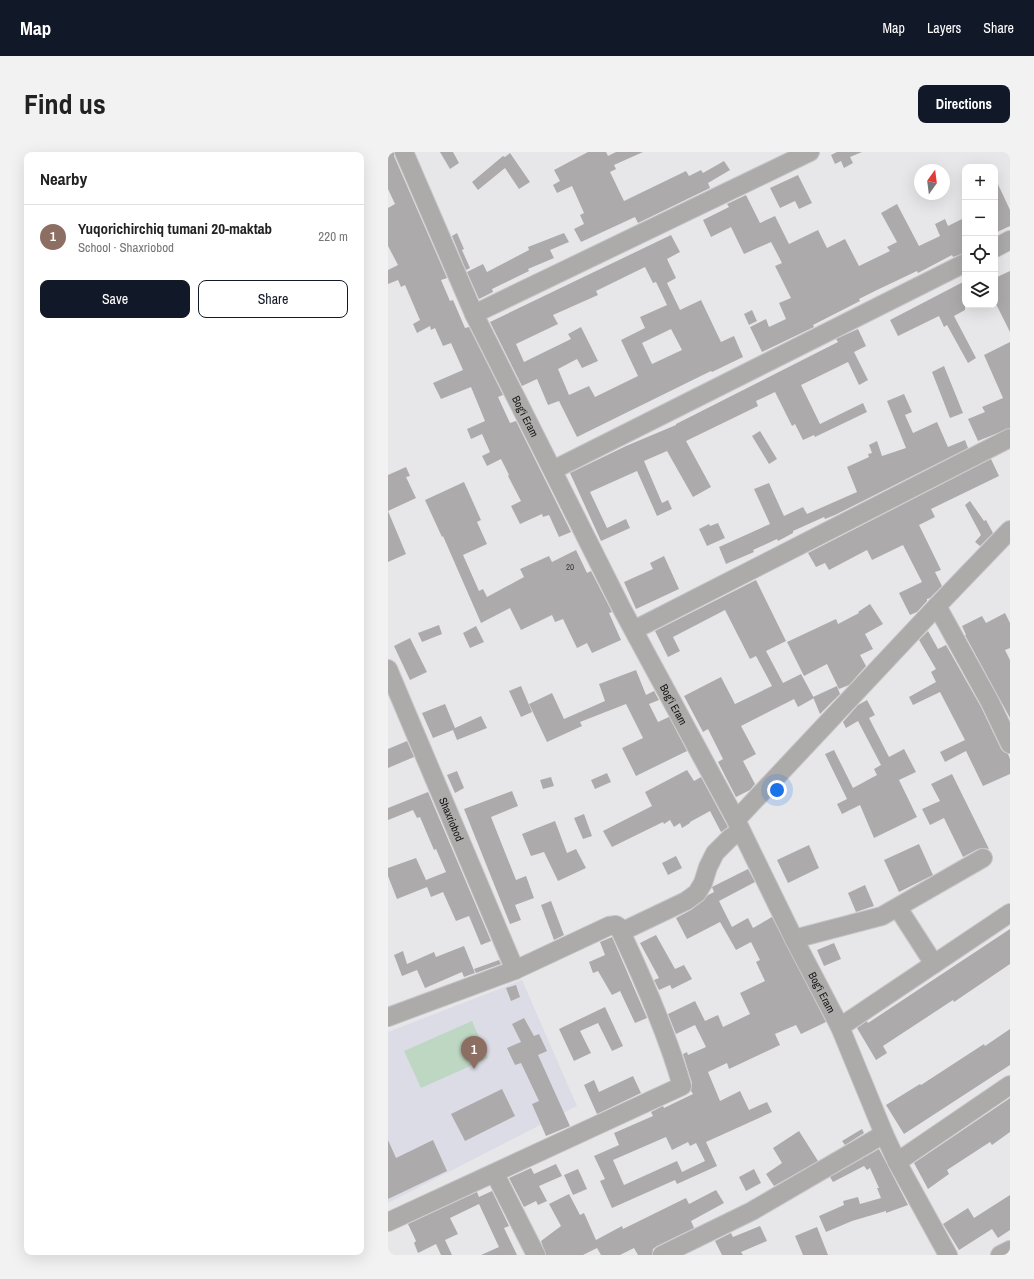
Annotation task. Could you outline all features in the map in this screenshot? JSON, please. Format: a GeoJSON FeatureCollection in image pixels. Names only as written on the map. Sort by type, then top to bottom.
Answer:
{"type":"FeatureCollection","features":[{"type":"Feature","properties":{"kind":"street","name":"Bog'i Eram"},"geometry":{"type":"LineString","coordinates":[[404,152],[474,314],[622,609],[739,826],[794,939],[840,1027],[897,1162],[948,1255]]}},
{"type":"Feature","properties":{"kind":"street"},"geometry":{"type":"LineString","coordinates":[[474,314],[810,152]]}},
{"type":"Feature","properties":{"kind":"street"},"geometry":{"type":"LineString","coordinates":[[998,246],[1010,240]]}},
{"type":"Feature","properties":{"kind":"street"},"geometry":{"type":"LineString","coordinates":[[553,470],[962,265]]}},
{"type":"Feature","properties":{"kind":"street"},"geometry":{"type":"LineString","coordinates":[[634,630],[1010,438]]}},
{"type":"Feature","properties":{"kind":"street"},"geometry":{"type":"LineString","coordinates":[[621,932],[686,901],[697,893],[703,883],[714,853],[730,838],[739,826],[937,606],[1010,530]]}},
{"type":"Feature","properties":{"kind":"street"},"geometry":{"type":"LineString","coordinates":[[937,606],[990,702],[1010,744]]}},
{"type":"Feature","properties":{"kind":"street","name":"Shaxriobod"},"geometry":{"type":"LineString","coordinates":[[388,670],[515,970]]}},
{"type":"Feature","properties":{"kind":"street"},"geometry":{"type":"LineString","coordinates":[[794,939],[882,916],[983,858]]}},
{"type":"Feature","properties":{"kind":"street"},"geometry":{"type":"LineString","coordinates":[[898,908],[934,964]]}},
{"type":"Feature","properties":{"kind":"street"},"geometry":{"type":"LineString","coordinates":[[840,1027],[1010,913]]}},
{"type":"Feature","properties":{"kind":"street"},"geometry":{"type":"LineString","coordinates":[[388,1017],[515,970],[609,926],[616,925],[619,927],[643,982],[682,1086],[495,1174],[388,1222]]}},
{"type":"Feature","properties":{"kind":"street"},"geometry":{"type":"LineString","coordinates":[[897,1162],[1010,1085]]}},
{"type":"Feature","properties":{"kind":"street"},"geometry":{"type":"LineString","coordinates":[[662,1255],[752,1210],[884,1134]]}},
{"type":"Feature","properties":{"kind":"street"},"geometry":{"type":"LineString","coordinates":[[495,1174],[536,1255]]}},
{"type":"Feature","properties":{"kind":"street"},"geometry":{"type":"LineString","coordinates":[[1000,1255],[1010,1250]]}},
{"type":"Feature","properties":{"kind":"shaded area"},"geometry":{"type":"Polygon","coordinates":[[[522,980],[577,1106],[388,1203],[388,1032],[522,980]]]}},
{"type":"Feature","properties":{"kind":"green space"},"geometry":{"type":"Polygon","coordinates":[[[472,1021],[488,1058],[421,1088],[404,1051],[472,1021]]]}},
{"type":"Feature","properties":{"kind":"building"},"geometry":{"type":"Polygon","coordinates":[[[388,152],[394,152],[394,156],[447,278],[441,280],[450,301],[453,300],[465,328],[469,327],[503,395],[498,397],[510,423],[516,421],[571,532],[559,537],[549,515],[543,517],[542,514],[520,524],[511,506],[521,501],[501,459],[487,466],[482,456],[490,452],[482,434],[471,439],[467,429],[485,421],[471,387],[441,399],[433,383],[463,370],[451,343],[443,346],[435,328],[431,330],[430,326],[417,333],[413,324],[420,320],[405,285],[401,287],[398,280],[388,284],[388,270],[398,265],[388,246],[388,208],[395,204],[388,189],[388,152]]]}},
{"type":"Feature","properties":{"kind":"building"},"geometry":{"type":"Polygon","coordinates":[[[440,152],[453,152],[459,163],[450,169],[440,152]]]}},
{"type":"Feature","properties":{"kind":"building"},"geometry":{"type":"Polygon","coordinates":[[[588,152],[606,152],[608,156],[616,152],[643,152],[614,165],[616,169],[610,172],[624,201],[686,171],[689,176],[701,170],[703,173],[724,161],[730,170],[708,183],[710,188],[638,223],[635,217],[581,242],[574,229],[584,224],[580,215],[584,213],[572,186],[557,193],[553,185],[560,181],[554,170],[588,152]]]}},
{"type":"Feature","properties":{"kind":"building"},"geometry":{"type":"Polygon","coordinates":[[[837,152],[862,152],[850,157],[853,163],[844,168],[841,161],[835,164],[831,155],[837,152]]]}},
{"type":"Feature","properties":{"kind":"building"},"geometry":{"type":"Polygon","coordinates":[[[510,153],[530,182],[519,189],[505,168],[478,190],[472,182],[503,156],[505,157],[510,153]]]}},
{"type":"Feature","properties":{"kind":"building"},"geometry":{"type":"Polygon","coordinates":[[[798,175],[812,203],[799,209],[795,201],[780,208],[770,188],[798,175]]]}},
{"type":"Feature","properties":{"kind":"building"},"geometry":{"type":"Polygon","coordinates":[[[998,184],[1010,210],[1010,226],[998,232],[998,184]]]}},
{"type":"Feature","properties":{"kind":"building"},"geometry":{"type":"Polygon","coordinates":[[[746,195],[760,223],[775,216],[789,244],[818,230],[827,248],[845,239],[859,266],[890,251],[887,247],[897,242],[881,213],[897,204],[919,246],[940,236],[935,224],[945,219],[948,226],[962,219],[962,254],[953,257],[952,255],[918,273],[917,271],[877,290],[859,299],[860,301],[813,325],[814,327],[762,352],[750,327],[766,319],[769,327],[786,319],[779,303],[791,298],[775,266],[782,263],[771,242],[744,254],[731,227],[711,237],[703,220],[729,207],[727,204],[746,195]]]}},
{"type":"Feature","properties":{"kind":"building"},"geometry":{"type":"Polygon","coordinates":[[[457,233],[464,249],[462,250],[470,268],[466,270],[452,236],[457,233]]]}},
{"type":"Feature","properties":{"kind":"building"},"geometry":{"type":"Polygon","coordinates":[[[564,233],[569,242],[550,250],[554,258],[528,269],[529,271],[492,289],[493,292],[479,299],[467,272],[483,264],[487,272],[529,250],[528,247],[564,233]]]}},
{"type":"Feature","properties":{"kind":"building"},"geometry":{"type":"Polygon","coordinates":[[[671,235],[680,252],[667,259],[676,278],[667,283],[680,310],[701,300],[721,342],[734,336],[743,357],[712,372],[711,371],[577,437],[559,401],[548,405],[537,379],[522,386],[490,322],[671,235]],[[645,267],[596,291],[598,295],[553,315],[558,324],[516,344],[524,362],[571,339],[568,334],[581,327],[598,361],[582,368],[577,359],[558,369],[569,395],[589,386],[595,397],[638,376],[621,340],[645,328],[640,317],[667,305],[656,282],[653,283],[645,267]],[[671,329],[642,343],[652,364],[682,350],[671,329]]]}},
{"type":"Feature","properties":{"kind":"building"},"geometry":{"type":"Polygon","coordinates":[[[1010,271],[1010,332],[998,308],[998,277],[1010,271]]]}},
{"type":"Feature","properties":{"kind":"building"},"geometry":{"type":"Polygon","coordinates":[[[962,283],[962,308],[965,308],[965,310],[954,316],[976,358],[968,363],[947,325],[944,327],[939,316],[898,336],[890,320],[962,283]]]}},
{"type":"Feature","properties":{"kind":"building"},"geometry":{"type":"Polygon","coordinates":[[[752,310],[757,321],[749,325],[744,314],[752,310]]]}},
{"type":"Feature","properties":{"kind":"building"},"geometry":{"type":"Polygon","coordinates":[[[858,329],[866,346],[854,352],[868,380],[859,385],[848,362],[801,385],[820,424],[863,403],[867,412],[815,437],[814,435],[803,440],[795,424],[792,426],[775,392],[756,401],[758,406],[686,441],[711,487],[693,497],[667,451],[644,461],[662,503],[668,500],[672,509],[657,516],[637,471],[590,492],[607,528],[626,519],[630,528],[601,541],[570,473],[626,446],[676,425],[838,342],[836,339],[858,329]]]}},
{"type":"Feature","properties":{"kind":"building"},"geometry":{"type":"Polygon","coordinates":[[[1010,342],[1010,428],[978,441],[968,419],[985,412],[982,407],[1003,398],[984,355],[1010,342]]]}},
{"type":"Feature","properties":{"kind":"building"},"geometry":{"type":"Polygon","coordinates":[[[944,366],[963,413],[950,418],[932,372],[944,366]]]}},
{"type":"Feature","properties":{"kind":"building"},"geometry":{"type":"Polygon","coordinates":[[[904,394],[912,412],[905,415],[913,433],[937,422],[948,447],[965,440],[968,448],[835,515],[825,519],[824,517],[793,531],[793,533],[778,541],[777,539],[753,550],[754,552],[726,564],[719,547],[770,524],[754,489],[769,483],[784,516],[803,507],[807,514],[857,492],[847,467],[869,457],[868,454],[872,453],[869,445],[877,441],[882,456],[906,448],[887,401],[904,394]]]}},
{"type":"Feature","properties":{"kind":"building"},"geometry":{"type":"Polygon","coordinates":[[[760,431],[777,459],[769,464],[752,436],[760,431]]]}},
{"type":"Feature","properties":{"kind":"building"},"geometry":{"type":"Polygon","coordinates":[[[991,459],[999,476],[931,509],[935,517],[919,525],[941,570],[935,572],[942,586],[930,598],[927,599],[927,601],[917,612],[910,615],[899,593],[922,582],[903,545],[872,560],[867,550],[829,570],[825,563],[816,567],[808,553],[991,459]]]}},
{"type":"Feature","properties":{"kind":"building"},"geometry":{"type":"Polygon","coordinates":[[[406,467],[410,476],[406,477],[416,498],[388,511],[388,475],[406,467]]]}},
{"type":"Feature","properties":{"kind":"building"},"geometry":{"type":"Polygon","coordinates":[[[464,482],[481,520],[477,522],[487,544],[463,555],[479,591],[483,589],[487,597],[524,577],[520,569],[549,556],[552,562],[576,550],[587,573],[591,571],[612,612],[609,613],[621,640],[592,653],[587,643],[577,648],[563,619],[555,622],[552,615],[521,630],[510,608],[481,623],[443,536],[442,537],[425,500],[464,482]]]}},
{"type":"Feature","properties":{"kind":"building"},"geometry":{"type":"Polygon","coordinates":[[[970,501],[984,521],[986,520],[993,533],[980,546],[975,542],[981,535],[965,505],[970,501]]]}},
{"type":"Feature","properties":{"kind":"building"},"geometry":{"type":"Polygon","coordinates":[[[388,511],[406,554],[388,562],[388,511]]]}},
{"type":"Feature","properties":{"kind":"building"},"geometry":{"type":"Polygon","coordinates":[[[718,523],[725,538],[707,546],[699,529],[709,524],[710,526],[718,523]]]}},
{"type":"Feature","properties":{"kind":"building"},"geometry":{"type":"Polygon","coordinates":[[[664,556],[679,589],[636,609],[624,582],[653,569],[650,563],[664,556]]]}},
{"type":"Feature","properties":{"kind":"building"},"geometry":{"type":"Polygon","coordinates":[[[756,580],[786,641],[766,651],[783,683],[801,674],[814,698],[798,707],[794,699],[741,726],[756,754],[743,761],[755,784],[750,790],[736,797],[718,762],[723,759],[708,729],[703,732],[684,696],[721,677],[735,704],[772,686],[756,656],[750,659],[725,610],[673,637],[680,651],[668,657],[655,631],[756,580]]]}},
{"type":"Feature","properties":{"kind":"building"},"geometry":{"type":"Polygon","coordinates":[[[870,604],[883,624],[865,634],[873,649],[860,655],[866,666],[849,685],[839,689],[827,664],[804,676],[787,642],[836,619],[838,624],[859,613],[858,612],[870,604]]]}},
{"type":"Feature","properties":{"kind":"building"},"geometry":{"type":"Polygon","coordinates":[[[1005,613],[1010,623],[1010,648],[1005,650],[1010,660],[1010,718],[965,635],[962,626],[982,616],[986,623],[1005,613]]]}},
{"type":"Feature","properties":{"kind":"building"},"geometry":{"type":"Polygon","coordinates":[[[439,625],[442,634],[422,642],[418,633],[439,625]]]}},
{"type":"Feature","properties":{"kind":"building"},"geometry":{"type":"Polygon","coordinates":[[[476,626],[484,642],[470,648],[463,633],[476,626]]]}},
{"type":"Feature","properties":{"kind":"building"},"geometry":{"type":"Polygon","coordinates":[[[928,631],[938,649],[946,645],[981,707],[1001,749],[1008,754],[1010,759],[1010,774],[983,786],[966,751],[945,762],[940,752],[965,740],[940,692],[913,705],[909,697],[936,682],[931,672],[936,669],[919,640],[928,631]]]}},
{"type":"Feature","properties":{"kind":"building"},"geometry":{"type":"Polygon","coordinates":[[[410,638],[427,672],[410,680],[394,646],[410,638]]]}},
{"type":"Feature","properties":{"kind":"building"},"geometry":{"type":"Polygon","coordinates":[[[636,670],[646,695],[654,691],[659,700],[649,704],[658,722],[669,717],[687,751],[636,776],[622,748],[643,738],[626,704],[580,722],[582,726],[547,742],[529,704],[552,693],[564,719],[605,701],[599,684],[636,670]]]}},
{"type":"Feature","properties":{"kind":"building"},"geometry":{"type":"Polygon","coordinates":[[[521,686],[532,712],[521,717],[509,691],[521,686]]]}},
{"type":"Feature","properties":{"kind":"building"},"geometry":{"type":"Polygon","coordinates":[[[837,686],[840,694],[820,714],[813,697],[837,686]]]}},
{"type":"Feature","properties":{"kind":"building"},"geometry":{"type":"Polygon","coordinates":[[[867,700],[875,715],[869,718],[889,757],[904,749],[916,772],[899,780],[917,817],[874,838],[860,805],[842,814],[837,804],[847,799],[825,754],[834,750],[853,788],[877,775],[874,769],[881,765],[858,721],[846,728],[843,722],[858,705],[867,700]]]}},
{"type":"Feature","properties":{"kind":"building"},"geometry":{"type":"Polygon","coordinates":[[[445,704],[455,728],[481,716],[487,728],[457,740],[453,730],[433,738],[422,713],[445,704]]]}},
{"type":"Feature","properties":{"kind":"building"},"geometry":{"type":"Polygon","coordinates":[[[407,741],[414,757],[388,768],[388,749],[407,741]]]}},
{"type":"Feature","properties":{"kind":"building"},"geometry":{"type":"Polygon","coordinates":[[[687,770],[694,781],[701,777],[728,827],[721,832],[710,811],[682,828],[680,823],[674,827],[670,820],[612,847],[603,831],[652,806],[645,792],[687,770]]]}},
{"type":"Feature","properties":{"kind":"building"},"geometry":{"type":"Polygon","coordinates":[[[457,771],[464,788],[455,793],[447,775],[457,771]]]}},
{"type":"Feature","properties":{"kind":"building"},"geometry":{"type":"Polygon","coordinates":[[[607,773],[611,782],[595,789],[591,780],[607,773]]]}},
{"type":"Feature","properties":{"kind":"building"},"geometry":{"type":"Polygon","coordinates":[[[952,774],[989,849],[978,849],[963,857],[944,818],[930,825],[922,809],[940,801],[931,784],[952,774]]]}},
{"type":"Feature","properties":{"kind":"building"},"geometry":{"type":"Polygon","coordinates":[[[551,777],[554,786],[543,789],[540,780],[551,777]]]}},
{"type":"Feature","properties":{"kind":"building"},"geometry":{"type":"Polygon","coordinates":[[[512,791],[518,806],[491,817],[516,880],[526,876],[534,898],[515,905],[521,920],[510,924],[464,809],[512,791]]]}},
{"type":"Feature","properties":{"kind":"building"},"geometry":{"type":"Polygon","coordinates":[[[428,792],[491,941],[481,945],[469,916],[456,921],[443,892],[431,897],[427,887],[397,899],[388,876],[388,868],[416,858],[426,880],[446,872],[436,849],[434,850],[420,817],[417,818],[413,810],[388,820],[388,808],[428,792]]]}},
{"type":"Feature","properties":{"kind":"building"},"geometry":{"type":"Polygon","coordinates":[[[584,814],[592,836],[583,839],[574,818],[584,814]]]}},
{"type":"Feature","properties":{"kind":"building"},"geometry":{"type":"Polygon","coordinates":[[[555,821],[567,853],[576,849],[586,868],[558,881],[544,852],[531,856],[522,834],[555,821]]]}},
{"type":"Feature","properties":{"kind":"building"},"geometry":{"type":"Polygon","coordinates":[[[919,844],[933,875],[899,892],[884,860],[919,844]]]}},
{"type":"Feature","properties":{"kind":"building"},"geometry":{"type":"Polygon","coordinates":[[[809,845],[819,868],[788,883],[777,860],[809,845]]]}},
{"type":"Feature","properties":{"kind":"building"},"geometry":{"type":"Polygon","coordinates":[[[676,856],[682,868],[668,875],[662,863],[676,856]]]}},
{"type":"Feature","properties":{"kind":"building"},"geometry":{"type":"Polygon","coordinates":[[[748,869],[755,882],[719,901],[732,927],[748,918],[753,928],[772,917],[826,1022],[801,1034],[796,1025],[775,1034],[780,1045],[729,1069],[727,1063],[708,1072],[720,1101],[740,1091],[749,1110],[767,1102],[772,1112],[706,1142],[717,1166],[677,1184],[675,1180],[612,1208],[600,1181],[605,1179],[594,1156],[619,1145],[614,1133],[653,1116],[651,1112],[663,1106],[664,1108],[693,1094],[691,1091],[692,1083],[683,1054],[687,1052],[688,1055],[706,1047],[695,1025],[676,1034],[668,1014],[695,1001],[705,1021],[718,1015],[723,1027],[750,1014],[740,993],[765,981],[756,962],[760,960],[751,942],[736,950],[720,922],[687,939],[676,918],[691,910],[708,895],[714,892],[712,887],[748,869]],[[666,1137],[613,1160],[624,1185],[677,1161],[682,1172],[705,1161],[696,1143],[690,1146],[688,1142],[672,1150],[666,1137]]]}},
{"type":"Feature","properties":{"kind":"building"},"geometry":{"type":"Polygon","coordinates":[[[865,885],[874,906],[856,912],[848,893],[865,885]]]}},
{"type":"Feature","properties":{"kind":"building"},"geometry":{"type":"Polygon","coordinates":[[[551,901],[564,935],[554,940],[541,905],[551,901]]]}},
{"type":"Feature","properties":{"kind":"building"},"geometry":{"type":"Polygon","coordinates":[[[1010,929],[1010,964],[954,1002],[953,1000],[883,1046],[887,1053],[876,1060],[857,1028],[867,1021],[868,1023],[1010,929]]]}},
{"type":"Feature","properties":{"kind":"building"},"geometry":{"type":"Polygon","coordinates":[[[656,935],[675,969],[684,965],[692,979],[672,989],[670,985],[659,990],[654,980],[659,978],[640,943],[656,935]]]}},
{"type":"Feature","properties":{"kind":"building"},"geometry":{"type":"Polygon","coordinates":[[[612,937],[647,1018],[635,1023],[620,991],[612,995],[598,971],[593,973],[589,962],[605,955],[600,942],[612,937]]]}},
{"type":"Feature","properties":{"kind":"building"},"geometry":{"type":"Polygon","coordinates":[[[834,943],[841,959],[824,966],[817,950],[834,943]]]}},
{"type":"Feature","properties":{"kind":"building"},"geometry":{"type":"Polygon","coordinates":[[[464,946],[475,973],[464,977],[462,972],[425,988],[417,970],[402,976],[394,955],[403,951],[407,964],[434,952],[436,957],[464,946]]]}},
{"type":"Feature","properties":{"kind":"building"},"geometry":{"type":"Polygon","coordinates":[[[499,960],[501,964],[476,973],[474,969],[499,960]]]}},
{"type":"Feature","properties":{"kind":"building"},"geometry":{"type":"Polygon","coordinates":[[[516,985],[520,997],[511,1001],[506,988],[516,985]]]}},
{"type":"Feature","properties":{"kind":"building"},"geometry":{"type":"Polygon","coordinates":[[[605,1007],[623,1046],[612,1051],[598,1023],[580,1031],[591,1053],[574,1061],[559,1029],[605,1007]]]}},
{"type":"Feature","properties":{"kind":"building"},"geometry":{"type":"Polygon","coordinates":[[[524,1018],[534,1036],[539,1034],[547,1051],[538,1055],[570,1126],[546,1136],[532,1104],[539,1101],[521,1063],[515,1065],[507,1048],[521,1042],[512,1024],[524,1018]]]}},
{"type":"Feature","properties":{"kind":"building"},"geometry":{"type":"Polygon","coordinates":[[[1010,1029],[1010,1065],[904,1134],[886,1105],[920,1084],[921,1085],[984,1044],[985,1046],[1010,1029]]]}},
{"type":"Feature","properties":{"kind":"building"},"geometry":{"type":"Polygon","coordinates":[[[633,1076],[641,1093],[597,1114],[584,1085],[594,1080],[599,1092],[633,1076]]]}},
{"type":"Feature","properties":{"kind":"building"},"geometry":{"type":"Polygon","coordinates":[[[502,1089],[515,1116],[465,1141],[451,1114],[502,1089]]]}},
{"type":"Feature","properties":{"kind":"building"},"geometry":{"type":"Polygon","coordinates":[[[1010,1098],[1010,1132],[992,1145],[990,1142],[947,1170],[949,1174],[928,1189],[914,1163],[1010,1098]]]}},
{"type":"Feature","properties":{"kind":"building"},"geometry":{"type":"Polygon","coordinates":[[[862,1129],[864,1133],[845,1145],[842,1141],[862,1129]]]}},
{"type":"Feature","properties":{"kind":"building"},"geometry":{"type":"Polygon","coordinates":[[[799,1131],[818,1161],[774,1186],[766,1174],[782,1163],[773,1148],[799,1131]]]}},
{"type":"Feature","properties":{"kind":"building"},"geometry":{"type":"Polygon","coordinates":[[[388,1140],[396,1158],[433,1140],[447,1171],[388,1199],[388,1140]]]}},
{"type":"Feature","properties":{"kind":"building"},"geometry":{"type":"Polygon","coordinates":[[[879,1149],[908,1205],[886,1213],[886,1211],[852,1221],[826,1232],[819,1216],[844,1205],[843,1201],[858,1197],[860,1204],[881,1198],[877,1188],[879,1188],[870,1168],[867,1170],[864,1166],[833,1182],[830,1177],[879,1149]]]}},
{"type":"Feature","properties":{"kind":"building"},"geometry":{"type":"Polygon","coordinates":[[[556,1164],[562,1176],[539,1186],[547,1201],[538,1205],[536,1201],[524,1207],[509,1178],[531,1168],[534,1174],[556,1164]]]}},
{"type":"Feature","properties":{"kind":"building"},"geometry":{"type":"Polygon","coordinates":[[[578,1169],[587,1189],[573,1195],[564,1175],[578,1169]]]}},
{"type":"Feature","properties":{"kind":"building"},"geometry":{"type":"Polygon","coordinates":[[[754,1169],[761,1183],[746,1191],[739,1177],[754,1169]]]}},
{"type":"Feature","properties":{"kind":"building"},"geometry":{"type":"Polygon","coordinates":[[[716,1190],[724,1203],[691,1221],[694,1228],[657,1246],[653,1249],[652,1255],[638,1255],[634,1248],[620,1255],[601,1255],[597,1248],[583,1255],[546,1255],[541,1241],[561,1226],[549,1204],[569,1194],[580,1215],[584,1213],[596,1240],[622,1226],[623,1229],[686,1198],[689,1204],[716,1190]]]}},
{"type":"Feature","properties":{"kind":"building"},"geometry":{"type":"Polygon","coordinates":[[[492,1191],[509,1226],[504,1228],[517,1255],[481,1255],[499,1247],[479,1204],[450,1218],[458,1234],[445,1240],[452,1255],[441,1255],[436,1244],[418,1253],[414,1243],[416,1241],[408,1224],[477,1192],[479,1197],[492,1191]]]}},
{"type":"Feature","properties":{"kind":"building"},"geometry":{"type":"Polygon","coordinates":[[[1010,1195],[1010,1230],[998,1238],[992,1229],[959,1250],[943,1224],[968,1208],[974,1218],[1010,1195]]]}},
{"type":"Feature","properties":{"kind":"building"},"geometry":{"type":"Polygon","coordinates":[[[760,1226],[767,1241],[741,1252],[743,1255],[722,1255],[715,1241],[731,1233],[733,1237],[760,1226]]]}},
{"type":"Feature","properties":{"kind":"building"},"geometry":{"type":"Polygon","coordinates":[[[817,1227],[828,1255],[803,1255],[795,1236],[817,1227]]]}},
{"type":"Feature","properties":{"kind":"place","name":"Yuqorichirchiq tumani 20-maktab"},"geometry":{"type":"Point","coordinates":[474,1069]}}]}
